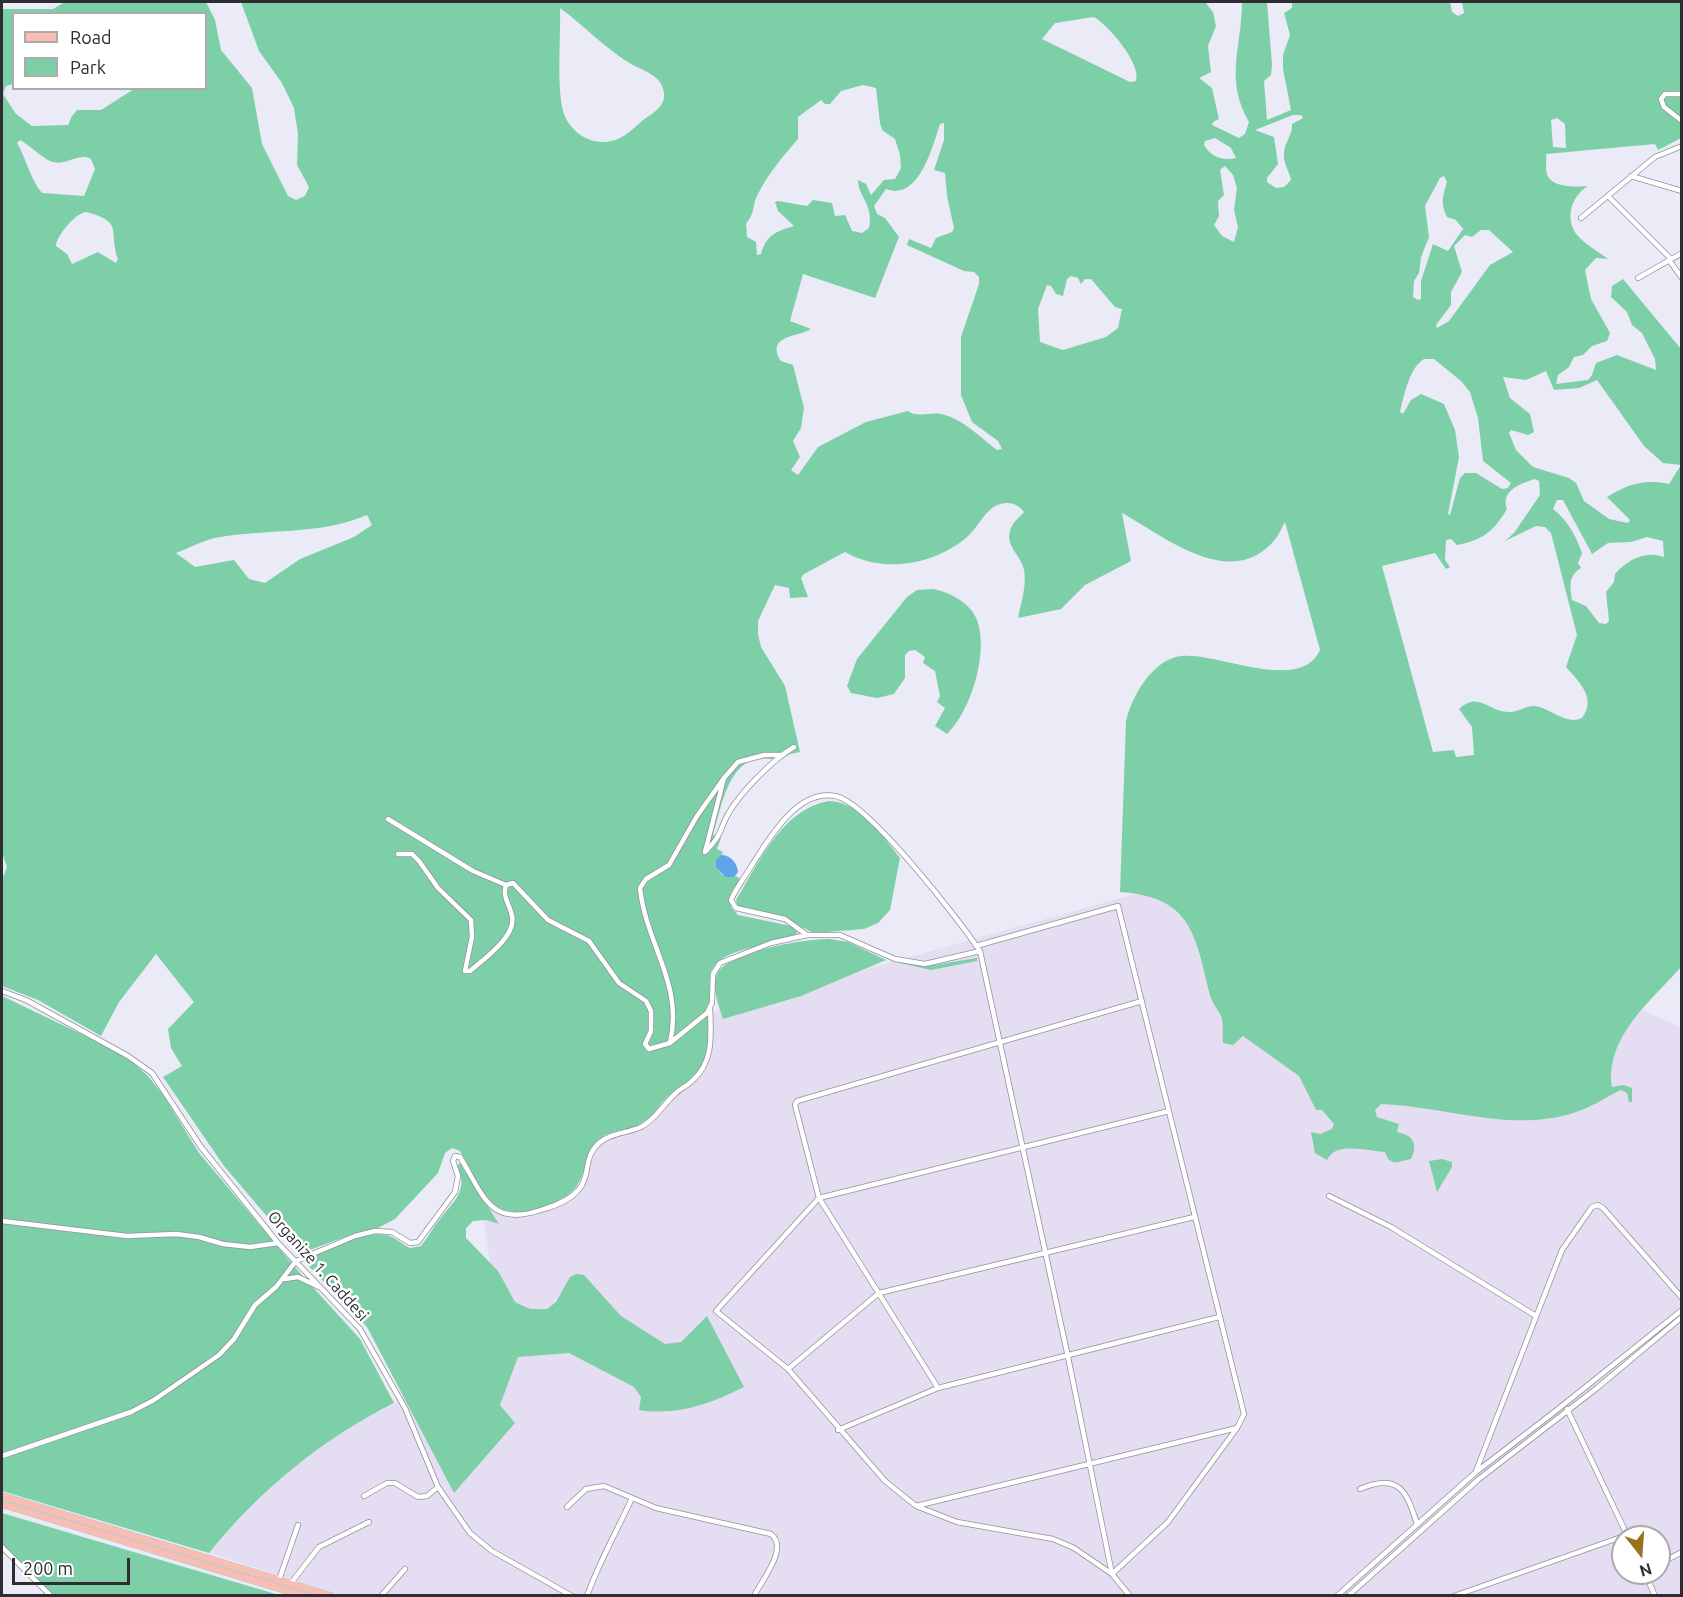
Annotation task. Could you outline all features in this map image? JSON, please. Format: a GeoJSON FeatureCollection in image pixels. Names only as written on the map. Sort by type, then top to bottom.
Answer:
{"type":"FeatureCollection","features":[{"type":"Feature","properties":{"kind":"main road"},"geometry":{"type":"LineString","coordinates":[[2,1496],[331,1596]]}},
{"type":"Feature","properties":{"kind":"main road"},"geometry":{"type":"LineString","coordinates":[[2,1504],[305,1596]]}},
{"type":"Feature","properties":{"kind":"street"},"geometry":{"type":"LineString","coordinates":[[1682,94],[1665,94],[1661,99],[1664,107],[1682,121]]}},
{"type":"Feature","properties":{"kind":"street"},"geometry":{"type":"LineString","coordinates":[[1581,218],[1655,157],[1682,146]]}},
{"type":"Feature","properties":{"kind":"street"},"geometry":{"type":"LineString","coordinates":[[1631,176],[1682,191]]}},
{"type":"Feature","properties":{"kind":"street"},"geometry":{"type":"LineString","coordinates":[[1608,196],[1670,260],[1682,278]]}},
{"type":"Feature","properties":{"kind":"street"},"geometry":{"type":"LineString","coordinates":[[1638,278],[1682,253]]}},
{"type":"Feature","properties":{"kind":"street"},"geometry":{"type":"LineString","coordinates":[[724,778],[705,852],[721,836],[728,815],[736,804],[781,755],[794,747]]}},
{"type":"Feature","properties":{"kind":"street"},"geometry":{"type":"LineString","coordinates":[[670,1043],[675,1011],[672,988],[658,957],[640,888],[646,879],[669,866],[697,816],[738,762],[764,755],[781,755]]}},
{"type":"Feature","properties":{"kind":"street"},"geometry":{"type":"LineString","coordinates":[[807,935],[785,919],[736,909],[731,900],[786,816],[816,799],[835,796],[850,803],[876,823],[965,928],[978,948],[1068,1357],[1112,1574]]}},
{"type":"Feature","properties":{"kind":"street"},"geometry":{"type":"LineString","coordinates":[[388,819],[472,871],[506,885],[515,884],[548,920],[589,940],[619,983],[646,1001],[651,1011],[646,1048],[670,1043],[710,1008]]}},
{"type":"Feature","properties":{"kind":"street"},"geometry":{"type":"LineString","coordinates":[[398,854],[412,854],[438,888],[471,920],[472,937],[464,967],[466,971],[494,952],[512,927],[513,917],[504,896],[506,885]]}},
{"type":"Feature","properties":{"kind":"street"},"geometry":{"type":"LineString","coordinates":[[2,1456],[121,1416],[154,1400],[219,1355],[234,1340],[255,1305],[282,1279],[296,1261],[368,1232],[388,1231],[410,1243],[418,1242],[429,1223],[455,1192],[458,1180],[453,1161],[455,1156],[460,1157],[483,1195],[499,1212],[523,1216],[567,1198],[583,1183],[586,1161],[597,1145],[605,1138],[642,1126],[651,1120],[674,1094],[693,1080],[704,1066],[711,1049],[710,1008],[713,974],[720,963],[771,943],[807,935],[840,935],[895,958],[925,964],[1118,906],[1244,1414],[1237,1428],[1168,1522],[1112,1574]]}},
{"type":"Feature","properties":{"kind":"street","name":"Organize 1. Caddesi"},"geometry":{"type":"LineString","coordinates":[[2,991],[26,1000],[128,1056],[152,1073],[201,1147],[278,1243],[360,1329],[410,1416],[438,1488],[470,1533],[492,1551],[572,1596]]}},
{"type":"Feature","properties":{"kind":"street"},"geometry":{"type":"LineString","coordinates":[[938,1388],[819,1198],[795,1112],[797,1101],[1142,1001]]}},
{"type":"Feature","properties":{"kind":"street"},"geometry":{"type":"LineString","coordinates":[[1130,1596],[1112,1574],[1074,1548],[1053,1539],[957,1522],[916,1506],[885,1481],[838,1430],[788,1369],[716,1311],[819,1198],[1169,1111]]}},
{"type":"Feature","properties":{"kind":"street"},"geometry":{"type":"LineString","coordinates":[[1329,1196],[1391,1227],[1536,1316]]}},
{"type":"Feature","properties":{"kind":"street"},"geometry":{"type":"LineString","coordinates":[[1479,1479],[1476,1472],[1536,1316],[1563,1250],[1587,1213],[1596,1205],[1603,1208],[1682,1298]]}},
{"type":"Feature","properties":{"kind":"street"},"geometry":{"type":"LineString","coordinates":[[788,1369],[879,1293],[1194,1217]]}},
{"type":"Feature","properties":{"kind":"street"},"geometry":{"type":"LineString","coordinates":[[2,1221],[127,1236],[176,1234],[250,1247],[278,1243]]}},
{"type":"Feature","properties":{"kind":"street"},"geometry":{"type":"LineString","coordinates":[[282,1279],[298,1277],[321,1288]]}},
{"type":"Feature","properties":{"kind":"street"},"geometry":{"type":"LineString","coordinates":[[1337,1596],[1476,1472],[1682,1310]]}},
{"type":"Feature","properties":{"kind":"street"},"geometry":{"type":"LineString","coordinates":[[838,1430],[938,1388],[1219,1317]]}},
{"type":"Feature","properties":{"kind":"street"},"geometry":{"type":"LineString","coordinates":[[1348,1596],[1479,1479],[1682,1317]]}},
{"type":"Feature","properties":{"kind":"street"},"geometry":{"type":"LineString","coordinates":[[1565,1404],[1622,1525]]}},
{"type":"Feature","properties":{"kind":"street"},"geometry":{"type":"LineString","coordinates":[[916,1506],[1237,1428]]}},
{"type":"Feature","properties":{"kind":"street"},"geometry":{"type":"LineString","coordinates":[[364,1496],[387,1483],[402,1485],[418,1497],[427,1496],[438,1488]]}},
{"type":"Feature","properties":{"kind":"street"},"geometry":{"type":"LineString","coordinates":[[1360,1489],[1380,1484],[1402,1489],[1408,1496],[1417,1524]]}},
{"type":"Feature","properties":{"kind":"street"},"geometry":{"type":"LineString","coordinates":[[567,1507],[579,1493],[593,1486],[604,1486],[656,1508],[773,1536],[778,1543],[778,1550],[754,1596]]}},
{"type":"Feature","properties":{"kind":"street"},"geometry":{"type":"LineString","coordinates":[[587,1596],[598,1565],[607,1552],[632,1498]]}},
{"type":"Feature","properties":{"kind":"street"},"geometry":{"type":"LineString","coordinates":[[291,1583],[319,1547],[369,1522]]}},
{"type":"Feature","properties":{"kind":"street"},"geometry":{"type":"LineString","coordinates":[[279,1580],[298,1525]]}},
{"type":"Feature","properties":{"kind":"street"},"geometry":{"type":"LineString","coordinates":[[1454,1596],[1611,1542]]}},
{"type":"Feature","properties":{"kind":"street"},"geometry":{"type":"LineString","coordinates":[[2,1547],[51,1596]]}},
{"type":"Feature","properties":{"kind":"street"},"geometry":{"type":"LineString","coordinates":[[381,1596],[405,1569]]}},
{"type":"Feature","properties":{"kind":"street"},"geometry":{"type":"LineString","coordinates":[[1353,1582],[1357,1596]]}},
{"type":"Feature","properties":{"kind":"shaded area"},"geometry":{"type":"Polygon","coordinates":[[[1278,854],[1681,1027],[1681,1595],[344,1596],[209,1553],[251,1505],[300,1461],[359,1422],[406,1398],[454,1492],[500,1405],[518,1357],[498,1316],[463,1082],[1278,854]]]}},
{"type":"Feature","properties":{"kind":"green space"},"geometry":{"type":"Polygon","coordinates":[[[65,2],[206,2],[215,20],[221,50],[252,88],[262,144],[288,196],[296,200],[305,196],[309,187],[297,165],[298,134],[294,108],[282,83],[259,51],[241,2],[1205,2],[1213,12],[1216,26],[1208,46],[1211,72],[1199,78],[1212,88],[1219,119],[1212,125],[1239,138],[1245,134],[1249,122],[1237,91],[1236,77],[1242,2],[1267,2],[1272,65],[1271,75],[1264,81],[1267,120],[1291,110],[1283,69],[1283,55],[1290,35],[1284,13],[1292,8],[1292,2],[1450,2],[1452,12],[1458,16],[1464,13],[1462,2],[1681,2],[1681,138],[1658,150],[1655,144],[1546,154],[1549,179],[1565,186],[1588,186],[1582,190],[1574,202],[1571,209],[1571,223],[1581,239],[1608,259],[1596,258],[1585,270],[1591,299],[1610,333],[1607,341],[1592,346],[1583,355],[1574,357],[1569,367],[1558,375],[1556,384],[1588,380],[1596,363],[1617,355],[1656,370],[1655,359],[1642,333],[1632,325],[1627,312],[1611,297],[1612,286],[1623,279],[1681,349],[1681,465],[1681,967],[1633,1021],[1616,1052],[1612,1069],[1612,1087],[1624,1085],[1632,1088],[1632,1102],[1629,1102],[1627,1093],[1621,1090],[1577,1112],[1547,1119],[1523,1120],[1381,1104],[1375,1110],[1377,1117],[1399,1124],[1397,1132],[1403,1133],[1413,1141],[1414,1149],[1411,1159],[1392,1162],[1385,1152],[1353,1148],[1337,1151],[1327,1160],[1315,1153],[1311,1132],[1320,1134],[1332,1129],[1334,1124],[1322,1110],[1316,1110],[1299,1076],[1243,1036],[1233,1045],[1223,1043],[1222,1019],[1211,998],[1200,955],[1187,923],[1177,911],[1163,902],[1144,895],[1120,892],[1126,721],[1138,691],[1152,672],[1161,664],[1181,656],[1197,656],[1257,668],[1295,669],[1310,663],[1320,650],[1285,522],[1270,545],[1253,557],[1234,561],[1215,560],[1176,545],[1122,513],[1131,561],[1085,585],[1061,609],[1018,618],[1025,576],[1022,564],[1009,539],[1013,524],[1024,512],[1015,504],[1003,503],[991,509],[971,533],[954,547],[924,560],[892,564],[875,563],[845,552],[804,574],[801,578],[808,597],[790,598],[789,588],[775,585],[758,621],[758,634],[761,647],[785,686],[800,752],[790,754],[779,761],[763,759],[749,762],[739,769],[725,793],[713,835],[721,838],[717,849],[723,852],[716,868],[723,875],[736,876],[743,881],[731,901],[731,907],[738,915],[791,926],[798,933],[775,942],[735,952],[715,965],[710,975],[710,1026],[707,1051],[694,1077],[668,1096],[643,1122],[600,1138],[591,1149],[576,1187],[555,1202],[524,1212],[510,1212],[499,1208],[482,1190],[460,1151],[452,1148],[445,1153],[438,1173],[395,1219],[376,1229],[350,1235],[299,1254],[224,1166],[163,1077],[182,1066],[171,1048],[168,1029],[194,1002],[156,954],[119,1002],[101,1036],[38,1000],[2,986],[2,880],[7,867],[2,852],[2,9],[53,9],[65,2]],[[560,8],[559,77],[564,114],[573,129],[587,138],[603,142],[620,138],[660,107],[664,98],[662,86],[657,79],[623,59],[560,8]],[[1094,17],[1055,23],[1042,39],[1130,82],[1136,81],[1134,65],[1129,55],[1115,36],[1094,17]],[[863,85],[841,91],[830,104],[825,104],[821,100],[798,117],[798,139],[771,172],[756,198],[752,215],[746,224],[747,237],[756,242],[757,255],[761,254],[769,238],[794,226],[778,211],[775,202],[807,206],[813,200],[832,203],[835,216],[845,215],[852,231],[862,233],[869,228],[870,220],[868,207],[860,191],[858,180],[866,184],[871,195],[884,180],[895,179],[901,168],[895,139],[882,130],[876,88],[863,85]],[[1293,115],[1255,130],[1274,137],[1278,164],[1267,178],[1267,182],[1276,188],[1284,187],[1291,180],[1284,152],[1292,124],[1303,118],[1301,115],[1293,115]],[[1557,118],[1551,120],[1553,147],[1566,148],[1565,124],[1557,118]],[[944,123],[940,124],[929,157],[916,180],[898,191],[886,189],[874,206],[877,214],[885,218],[899,237],[875,298],[803,274],[790,321],[811,329],[786,338],[777,346],[781,361],[793,365],[804,408],[801,428],[793,441],[800,457],[791,470],[798,475],[818,447],[866,422],[908,411],[915,414],[949,416],[964,424],[997,450],[1002,449],[998,441],[972,422],[961,395],[961,337],[979,284],[979,277],[974,272],[964,271],[907,245],[909,239],[931,248],[936,238],[952,232],[954,228],[945,173],[934,170],[944,140],[944,123]],[[1215,138],[1205,141],[1204,145],[1210,153],[1217,157],[1236,158],[1231,148],[1215,138]],[[20,140],[17,143],[42,193],[84,196],[95,169],[91,159],[82,157],[58,163],[53,162],[20,140]],[[1225,166],[1220,170],[1224,195],[1218,201],[1219,216],[1214,225],[1222,236],[1234,242],[1238,227],[1234,210],[1237,188],[1233,175],[1225,166]],[[1444,176],[1440,178],[1425,206],[1429,237],[1421,257],[1419,273],[1414,281],[1413,297],[1418,300],[1421,299],[1421,281],[1433,244],[1448,251],[1463,229],[1456,220],[1447,217],[1443,208],[1447,182],[1444,176]],[[86,212],[77,216],[59,237],[56,246],[67,254],[72,264],[98,252],[116,263],[118,259],[111,224],[86,212]],[[1481,230],[1472,237],[1465,235],[1454,246],[1462,272],[1451,292],[1451,305],[1436,325],[1437,328],[1449,321],[1490,265],[1513,252],[1489,230],[1481,230]],[[1071,276],[1067,279],[1063,296],[1056,294],[1051,286],[1047,285],[1038,309],[1040,342],[1063,350],[1106,337],[1118,328],[1122,309],[1115,307],[1091,279],[1085,279],[1081,284],[1078,278],[1071,276]],[[1424,359],[1414,369],[1400,412],[1403,414],[1411,400],[1421,394],[1444,404],[1455,430],[1459,457],[1448,514],[1450,515],[1460,478],[1465,473],[1476,473],[1502,489],[1508,488],[1511,483],[1483,461],[1478,418],[1470,392],[1461,381],[1434,359],[1424,359]],[[1546,371],[1526,380],[1503,377],[1510,398],[1530,414],[1534,432],[1528,435],[1511,430],[1509,433],[1516,450],[1533,467],[1569,478],[1576,483],[1584,501],[1609,519],[1628,523],[1630,520],[1607,497],[1644,482],[1669,484],[1681,465],[1663,463],[1644,446],[1597,380],[1579,388],[1554,390],[1546,371]],[[1535,479],[1509,492],[1506,502],[1507,509],[1487,534],[1457,545],[1451,539],[1446,540],[1445,560],[1450,567],[1446,569],[1435,553],[1382,566],[1433,752],[1454,750],[1456,757],[1474,755],[1472,727],[1459,709],[1472,702],[1510,712],[1530,706],[1539,707],[1569,720],[1582,718],[1586,711],[1587,697],[1576,678],[1566,667],[1577,635],[1551,533],[1545,527],[1536,526],[1505,541],[1514,533],[1540,495],[1539,481],[1535,479]],[[1557,500],[1553,509],[1574,534],[1582,553],[1578,563],[1581,568],[1574,574],[1571,582],[1572,600],[1586,606],[1599,623],[1606,624],[1609,621],[1606,592],[1614,582],[1615,574],[1625,564],[1637,558],[1650,555],[1664,557],[1663,541],[1647,537],[1631,542],[1608,543],[1592,554],[1563,500],[1557,500]],[[367,515],[330,526],[215,538],[176,553],[195,567],[234,560],[249,579],[265,583],[300,559],[354,537],[372,525],[367,515]]]}},
{"type":"Feature","properties":{"kind":"green space"},"geometry":{"type":"Polygon","coordinates":[[[933,589],[952,596],[970,608],[977,620],[980,633],[981,648],[976,680],[963,711],[947,734],[935,726],[945,708],[937,702],[940,696],[935,671],[923,663],[925,657],[915,650],[905,655],[905,678],[894,694],[877,698],[851,693],[847,686],[857,659],[907,597],[917,590],[933,589]]]}},
{"type":"Feature","properties":{"kind":"green space"},"geometry":{"type":"Polygon","coordinates":[[[829,801],[851,807],[861,814],[900,858],[890,910],[878,923],[864,929],[814,933],[783,918],[738,908],[736,900],[763,855],[785,826],[812,806],[829,801]]]}},
{"type":"Feature","properties":{"kind":"green space"},"geometry":{"type":"Polygon","coordinates":[[[829,939],[848,942],[886,960],[801,996],[723,1019],[716,996],[715,979],[724,966],[736,959],[768,948],[803,941],[829,939]]]}},
{"type":"Feature","properties":{"kind":"green space"},"geometry":{"type":"Polygon","coordinates":[[[977,958],[977,961],[931,970],[896,962],[928,966],[977,958]]]}},
{"type":"Feature","properties":{"kind":"green space"},"geometry":{"type":"Polygon","coordinates":[[[2,996],[128,1058],[148,1076],[164,1096],[199,1153],[300,1273],[360,1339],[394,1403],[342,1433],[294,1468],[250,1508],[209,1553],[2,1491],[2,996]]]}},
{"type":"Feature","properties":{"kind":"green space"},"geometry":{"type":"Polygon","coordinates":[[[1442,1159],[1452,1162],[1452,1167],[1437,1192],[1429,1161],[1442,1159]]]}},
{"type":"Feature","properties":{"kind":"green space"},"geometry":{"type":"Polygon","coordinates":[[[460,1163],[499,1224],[486,1220],[473,1221],[466,1228],[466,1238],[498,1271],[515,1302],[530,1309],[547,1309],[556,1302],[570,1277],[576,1274],[584,1275],[621,1316],[665,1344],[681,1342],[707,1316],[744,1387],[719,1399],[680,1410],[639,1410],[641,1397],[634,1387],[569,1353],[518,1357],[500,1405],[515,1423],[454,1493],[367,1327],[303,1260],[345,1241],[368,1235],[390,1236],[410,1248],[421,1246],[455,1201],[461,1189],[457,1166],[460,1163]]]}},
{"type":"Feature","properties":{"kind":"green space"},"geometry":{"type":"Polygon","coordinates":[[[2,1513],[279,1595],[48,1595],[2,1551],[2,1513]]]}},
{"type":"Feature","properties":{"kind":"water"},"geometry":{"type":"Polygon","coordinates":[[[721,855],[728,856],[735,863],[738,872],[734,877],[726,877],[716,868],[716,860],[721,855]]]}}]}
